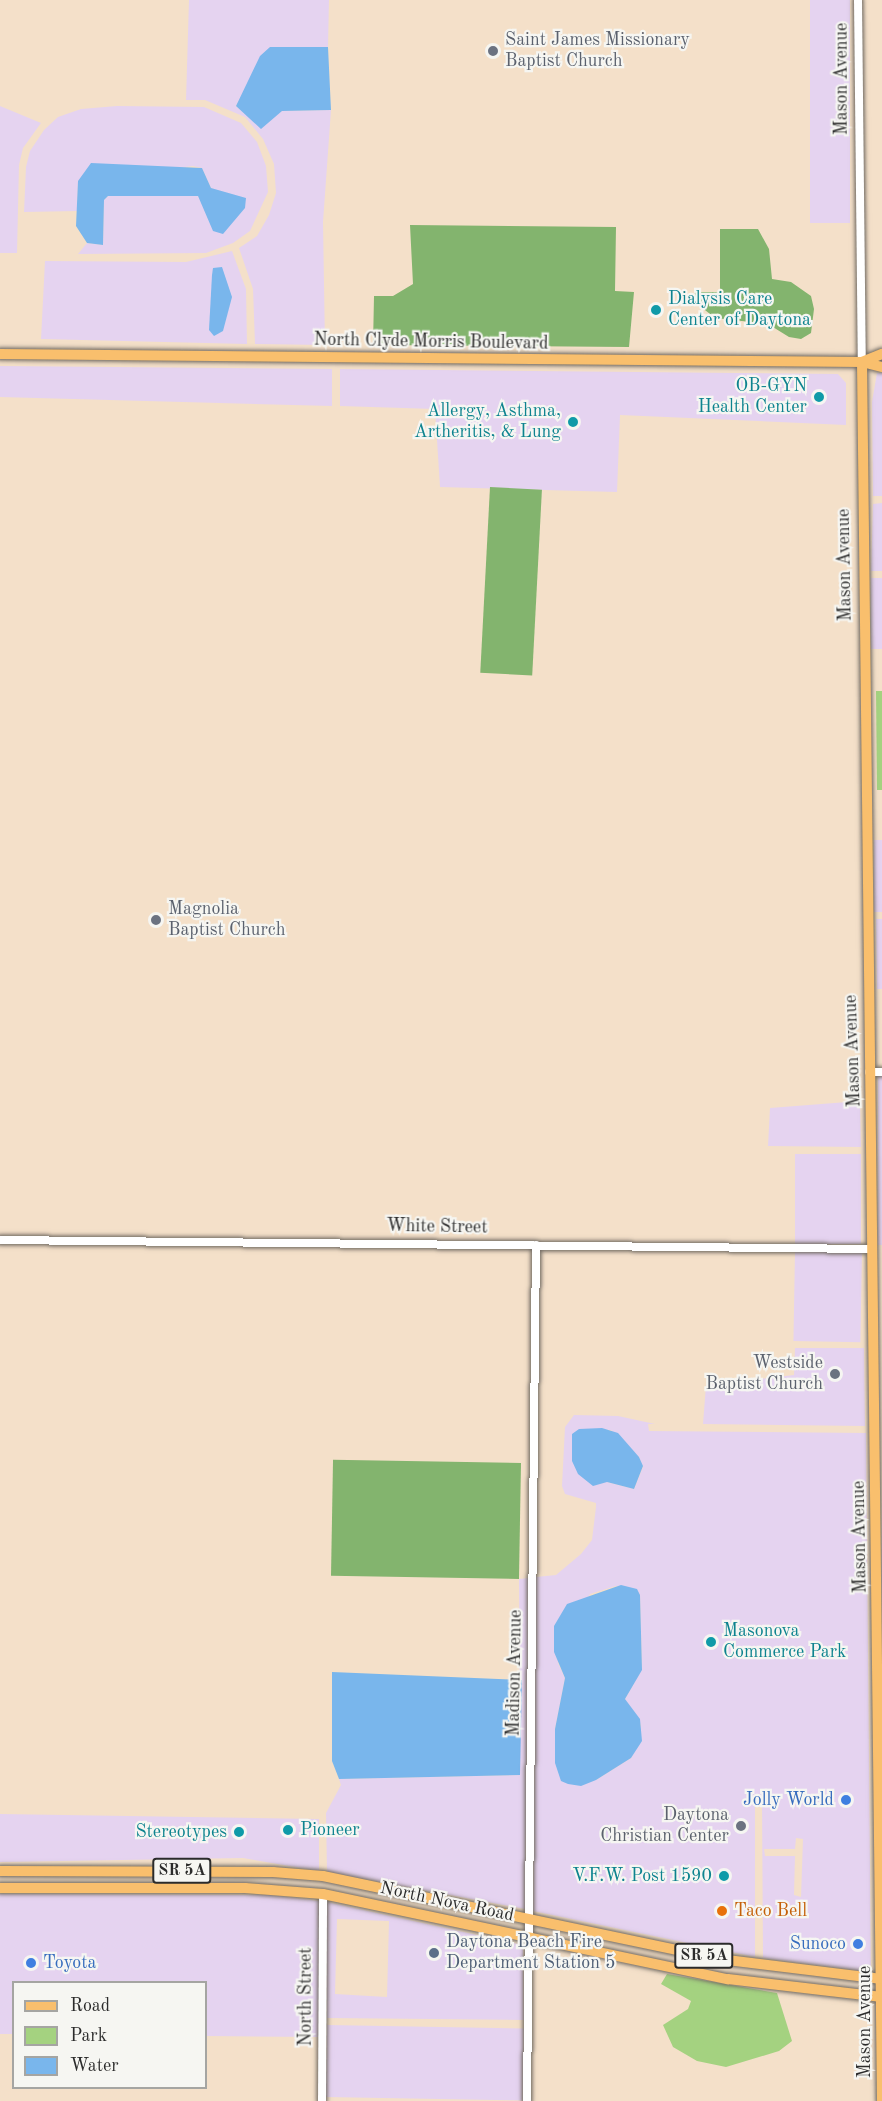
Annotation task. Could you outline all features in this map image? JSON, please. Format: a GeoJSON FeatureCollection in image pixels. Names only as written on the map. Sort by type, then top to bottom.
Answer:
{"type":"FeatureCollection","features":[{"type":"Feature","properties":{"kind":"main road","name":"North Clyde Morris Boulevard"},"geometry":{"type":"LineString","coordinates":[[0,354],[862,362],[882,367]]}},
{"type":"Feature","properties":{"kind":"main road","name":"North Clyde Morris Boulevard"},"geometry":{"type":"LineString","coordinates":[[862,362],[882,354]]}},
{"type":"Feature","properties":{"kind":"main road","name":"Mason Avenue"},"geometry":{"type":"LineString","coordinates":[[862,362],[882,2101]]}},
{"type":"Feature","properties":{"kind":"main road","name":"North Nova Road"},"geometry":{"type":"LineString","coordinates":[[0,1871],[256,1871],[323,1876],[718,1959],[882,1979]]}},
{"type":"Feature","properties":{"kind":"main road"},"geometry":{"type":"LineString","coordinates":[[297,1891],[323,1876]]}},
{"type":"Feature","properties":{"kind":"main road"},"geometry":{"type":"LineString","coordinates":[[323,1894],[334,1887],[356,1882]]}},
{"type":"Feature","properties":{"kind":"main road","name":"North Nova Road"},"geometry":{"type":"LineString","coordinates":[[0,1888],[297,1891],[323,1894],[759,1984],[882,1997]]}},
{"type":"Feature","properties":{"kind":"street","name":"Mason Avenue"},"geometry":{"type":"LineString","coordinates":[[858,0],[862,362]]}},
{"type":"Feature","properties":{"kind":"street"},"geometry":{"type":"LineString","coordinates":[[869,1072],[882,1072]]}},
{"type":"Feature","properties":{"kind":"street","name":"White Street"},"geometry":{"type":"LineString","coordinates":[[0,1240],[873,1249]]}},
{"type":"Feature","properties":{"kind":"street","name":"Madison Avenue"},"geometry":{"type":"LineString","coordinates":[[527,2101],[536,1245]]}},
{"type":"Feature","properties":{"kind":"street","name":"North Street"},"geometry":{"type":"LineString","coordinates":[[322,2101],[323,1894]]}},
{"type":"Feature","properties":{"kind":"shaded area"},"geometry":{"type":"Polygon","coordinates":[[[189,0],[329,0],[328,47],[270,47],[236,106],[256,122],[282,111],[331,110],[323,222],[325,345],[255,344],[253,289],[239,248],[257,236],[269,215],[276,193],[274,164],[263,139],[245,117],[205,100],[186,100],[189,0]]]}},
{"type":"Feature","properties":{"kind":"shaded area"},"geometry":{"type":"Polygon","coordinates":[[[810,0],[850,0],[850,223],[810,223],[810,0]]]}},
{"type":"Feature","properties":{"kind":"shaded area"},"geometry":{"type":"Polygon","coordinates":[[[0,106],[41,123],[23,148],[19,165],[17,253],[0,253],[0,106]]]}},
{"type":"Feature","properties":{"kind":"shaded area"},"geometry":{"type":"Polygon","coordinates":[[[117,106],[204,107],[241,123],[257,142],[266,166],[268,192],[250,231],[233,243],[206,253],[78,254],[87,243],[103,245],[104,200],[108,196],[198,196],[201,201],[218,192],[211,188],[202,168],[193,166],[78,181],[77,211],[24,212],[26,167],[30,151],[44,130],[58,117],[81,109],[117,106]]]}},
{"type":"Feature","properties":{"kind":"shaded area"},"geometry":{"type":"Polygon","coordinates":[[[232,251],[246,289],[247,344],[41,339],[45,261],[186,262],[232,251]]]}},
{"type":"Feature","properties":{"kind":"shaded area"},"geometry":{"type":"Polygon","coordinates":[[[0,366],[332,369],[332,406],[0,397],[0,366]]]}},
{"type":"Feature","properties":{"kind":"shaded area"},"geometry":{"type":"Polygon","coordinates":[[[340,369],[838,374],[846,383],[846,425],[620,415],[617,492],[440,487],[435,409],[340,406],[340,369]]]}},
{"type":"Feature","properties":{"kind":"shaded area"},"geometry":{"type":"Polygon","coordinates":[[[877,373],[882,373],[882,496],[873,496],[872,402],[877,373]]]}},
{"type":"Feature","properties":{"kind":"shaded area"},"geometry":{"type":"Polygon","coordinates":[[[882,503],[882,571],[871,571],[873,504],[882,503]]]}},
{"type":"Feature","properties":{"kind":"shaded area"},"geometry":{"type":"Polygon","coordinates":[[[871,578],[882,578],[882,649],[871,649],[871,578]]]}},
{"type":"Feature","properties":{"kind":"shaded area"},"geometry":{"type":"Polygon","coordinates":[[[874,840],[882,840],[882,912],[874,912],[874,840]]]}},
{"type":"Feature","properties":{"kind":"shaded area"},"geometry":{"type":"Polygon","coordinates":[[[876,919],[882,919],[882,989],[877,989],[876,919]]]}},
{"type":"Feature","properties":{"kind":"shaded area"},"geometry":{"type":"Polygon","coordinates":[[[878,1076],[882,1076],[882,1245],[878,1245],[878,1076]]]}},
{"type":"Feature","properties":{"kind":"shaded area"},"geometry":{"type":"Polygon","coordinates":[[[860,1101],[861,1147],[768,1146],[770,1108],[860,1101]]]}},
{"type":"Feature","properties":{"kind":"shaded area"},"geometry":{"type":"Polygon","coordinates":[[[795,1154],[861,1154],[861,1244],[795,1244],[795,1154]]]}},
{"type":"Feature","properties":{"kind":"shaded area"},"geometry":{"type":"Polygon","coordinates":[[[795,1251],[862,1252],[860,1342],[793,1341],[795,1251]]]}},
{"type":"Feature","properties":{"kind":"shaded area"},"geometry":{"type":"Polygon","coordinates":[[[795,1348],[864,1348],[865,1426],[703,1424],[706,1385],[794,1375],[795,1348]]]}},
{"type":"Feature","properties":{"kind":"shaded area"},"geometry":{"type":"Polygon","coordinates":[[[574,1415],[618,1416],[655,1424],[648,1424],[649,1431],[866,1433],[871,1972],[763,1958],[762,1800],[755,1800],[755,1957],[533,1911],[536,1577],[556,1575],[581,1554],[592,1540],[596,1507],[596,1503],[565,1494],[562,1486],[565,1427],[574,1415]],[[579,1429],[607,1482],[634,1489],[643,1467],[639,1457],[611,1430],[579,1429]],[[616,1586],[590,1594],[558,1663],[565,1678],[555,1729],[555,1763],[596,1780],[631,1758],[641,1725],[625,1699],[642,1669],[640,1595],[616,1586]],[[796,1838],[795,1849],[764,1849],[765,1856],[795,1856],[794,1895],[801,1897],[803,1839],[796,1838]]]}},
{"type":"Feature","properties":{"kind":"shaded area"},"geometry":{"type":"Polygon","coordinates":[[[529,1578],[525,1909],[327,1872],[326,1813],[341,1785],[339,1779],[520,1775],[519,1579],[529,1578]]]}},
{"type":"Feature","properties":{"kind":"shaded area"},"geometry":{"type":"Polygon","coordinates":[[[0,1814],[319,1819],[319,1871],[243,1858],[0,1862],[0,1814]]]}},
{"type":"Feature","properties":{"kind":"shaded area"},"geometry":{"type":"Polygon","coordinates":[[[0,1894],[270,1895],[319,1901],[319,2037],[207,2036],[207,1981],[12,1981],[12,2034],[0,2034],[0,1894]]]}},
{"type":"Feature","properties":{"kind":"shaded area"},"geometry":{"type":"Polygon","coordinates":[[[327,1902],[523,1945],[524,2020],[327,2018],[327,1902]],[[337,1919],[335,1994],[387,1997],[389,1921],[337,1919]]]}},
{"type":"Feature","properties":{"kind":"shaded area"},"geometry":{"type":"Polygon","coordinates":[[[327,2025],[524,2028],[523,2100],[326,2097],[327,2025]]]}},
{"type":"Feature","properties":{"kind":"green space"},"geometry":{"type":"Polygon","coordinates":[[[410,225],[616,227],[615,291],[634,292],[629,347],[373,345],[374,296],[393,296],[413,284],[410,225]]]}},
{"type":"Feature","properties":{"kind":"green space"},"geometry":{"type":"Polygon","coordinates":[[[720,229],[758,229],[769,249],[772,279],[791,282],[811,296],[814,309],[811,333],[801,339],[789,337],[768,324],[715,318],[695,302],[695,292],[720,292],[720,229]]]}},
{"type":"Feature","properties":{"kind":"green space"},"geometry":{"type":"Polygon","coordinates":[[[490,487],[542,490],[532,675],[480,673],[490,487]]]}},
{"type":"Feature","properties":{"kind":"green space"},"geometry":{"type":"Polygon","coordinates":[[[876,691],[882,691],[882,790],[877,790],[876,691]]]}},
{"type":"Feature","properties":{"kind":"green space"},"geometry":{"type":"Polygon","coordinates":[[[333,1460],[521,1463],[519,1579],[331,1576],[333,1460]]]}},
{"type":"Feature","properties":{"kind":"green space"},"geometry":{"type":"Polygon","coordinates":[[[667,1974],[777,1993],[792,2041],[779,2051],[726,2067],[697,2061],[673,2047],[663,2025],[688,2009],[691,2001],[661,1984],[667,1974]]]}},
{"type":"Feature","properties":{"kind":"water"},"geometry":{"type":"Polygon","coordinates":[[[270,47],[328,47],[331,110],[282,111],[261,129],[236,106],[260,56],[270,47]]]}},
{"type":"Feature","properties":{"kind":"water"},"geometry":{"type":"Polygon","coordinates":[[[91,163],[202,168],[211,188],[246,198],[245,208],[223,234],[213,231],[198,196],[108,196],[104,200],[103,245],[87,243],[76,226],[78,181],[91,163]]]}},
{"type":"Feature","properties":{"kind":"water"},"geometry":{"type":"Polygon","coordinates":[[[222,267],[232,297],[223,331],[214,336],[209,330],[212,275],[213,268],[222,267]]]}},
{"type":"Feature","properties":{"kind":"water"},"geometry":{"type":"Polygon","coordinates":[[[602,1428],[618,1433],[639,1457],[643,1466],[634,1489],[607,1482],[593,1486],[578,1474],[572,1461],[572,1434],[579,1429],[602,1428]]]}},
{"type":"Feature","properties":{"kind":"water"},"geometry":{"type":"Polygon","coordinates":[[[621,1585],[637,1589],[640,1595],[642,1670],[625,1699],[640,1719],[642,1741],[631,1758],[596,1780],[581,1786],[568,1784],[561,1781],[555,1763],[555,1729],[565,1678],[554,1652],[554,1626],[567,1604],[621,1585]]]}},
{"type":"Feature","properties":{"kind":"water"},"geometry":{"type":"Polygon","coordinates":[[[332,1672],[522,1680],[520,1775],[339,1779],[332,1761],[332,1672]]]}},
{"type":"Feature","properties":{"kind":"place","name":"Saint James Missionary Baptist Church"},"geometry":{"type":"Point","coordinates":[493,51]}},
{"type":"Feature","properties":{"kind":"place","name":"Dialysis Care Center of Daytona"},"geometry":{"type":"Point","coordinates":[656,310]}},
{"type":"Feature","properties":{"kind":"place","name":"OB-GYN Health Center"},"geometry":{"type":"Point","coordinates":[819,397]}},
{"type":"Feature","properties":{"kind":"place","name":"Allergy, Asthma, Artheritis, & Lung"},"geometry":{"type":"Point","coordinates":[573,422]}},
{"type":"Feature","properties":{"kind":"place","name":"Magnolia Baptist Church"},"geometry":{"type":"Point","coordinates":[156,920]}},
{"type":"Feature","properties":{"kind":"place","name":"Westside Baptist Church"},"geometry":{"type":"Point","coordinates":[835,1374]}},
{"type":"Feature","properties":{"kind":"place","name":"Masonova Commerce Park"},"geometry":{"type":"Point","coordinates":[711,1642]}},
{"type":"Feature","properties":{"kind":"place","name":"Jolly World"},"geometry":{"type":"Point","coordinates":[846,1800]}},
{"type":"Feature","properties":{"kind":"place","name":"Daytona Christian Center"},"geometry":{"type":"Point","coordinates":[741,1826]}},
{"type":"Feature","properties":{"kind":"place","name":"Pioneer"},"geometry":{"type":"Point","coordinates":[288,1830]}},
{"type":"Feature","properties":{"kind":"place","name":"Stereotypes"},"geometry":{"type":"Point","coordinates":[239,1832]}},
{"type":"Feature","properties":{"kind":"place","name":"V.F.W. Post 1590"},"geometry":{"type":"Point","coordinates":[724,1876]}},
{"type":"Feature","properties":{"kind":"place","name":"Taco Bell"},"geometry":{"type":"Point","coordinates":[722,1911]}},
{"type":"Feature","properties":{"kind":"place","name":"Sunoco"},"geometry":{"type":"Point","coordinates":[858,1944]}},
{"type":"Feature","properties":{"kind":"place","name":"Daytona Beach Fire Department Station 5"},"geometry":{"type":"Point","coordinates":[434,1953]}},
{"type":"Feature","properties":{"kind":"place","name":"Toyota"},"geometry":{"type":"Point","coordinates":[31,1963]}}]}
